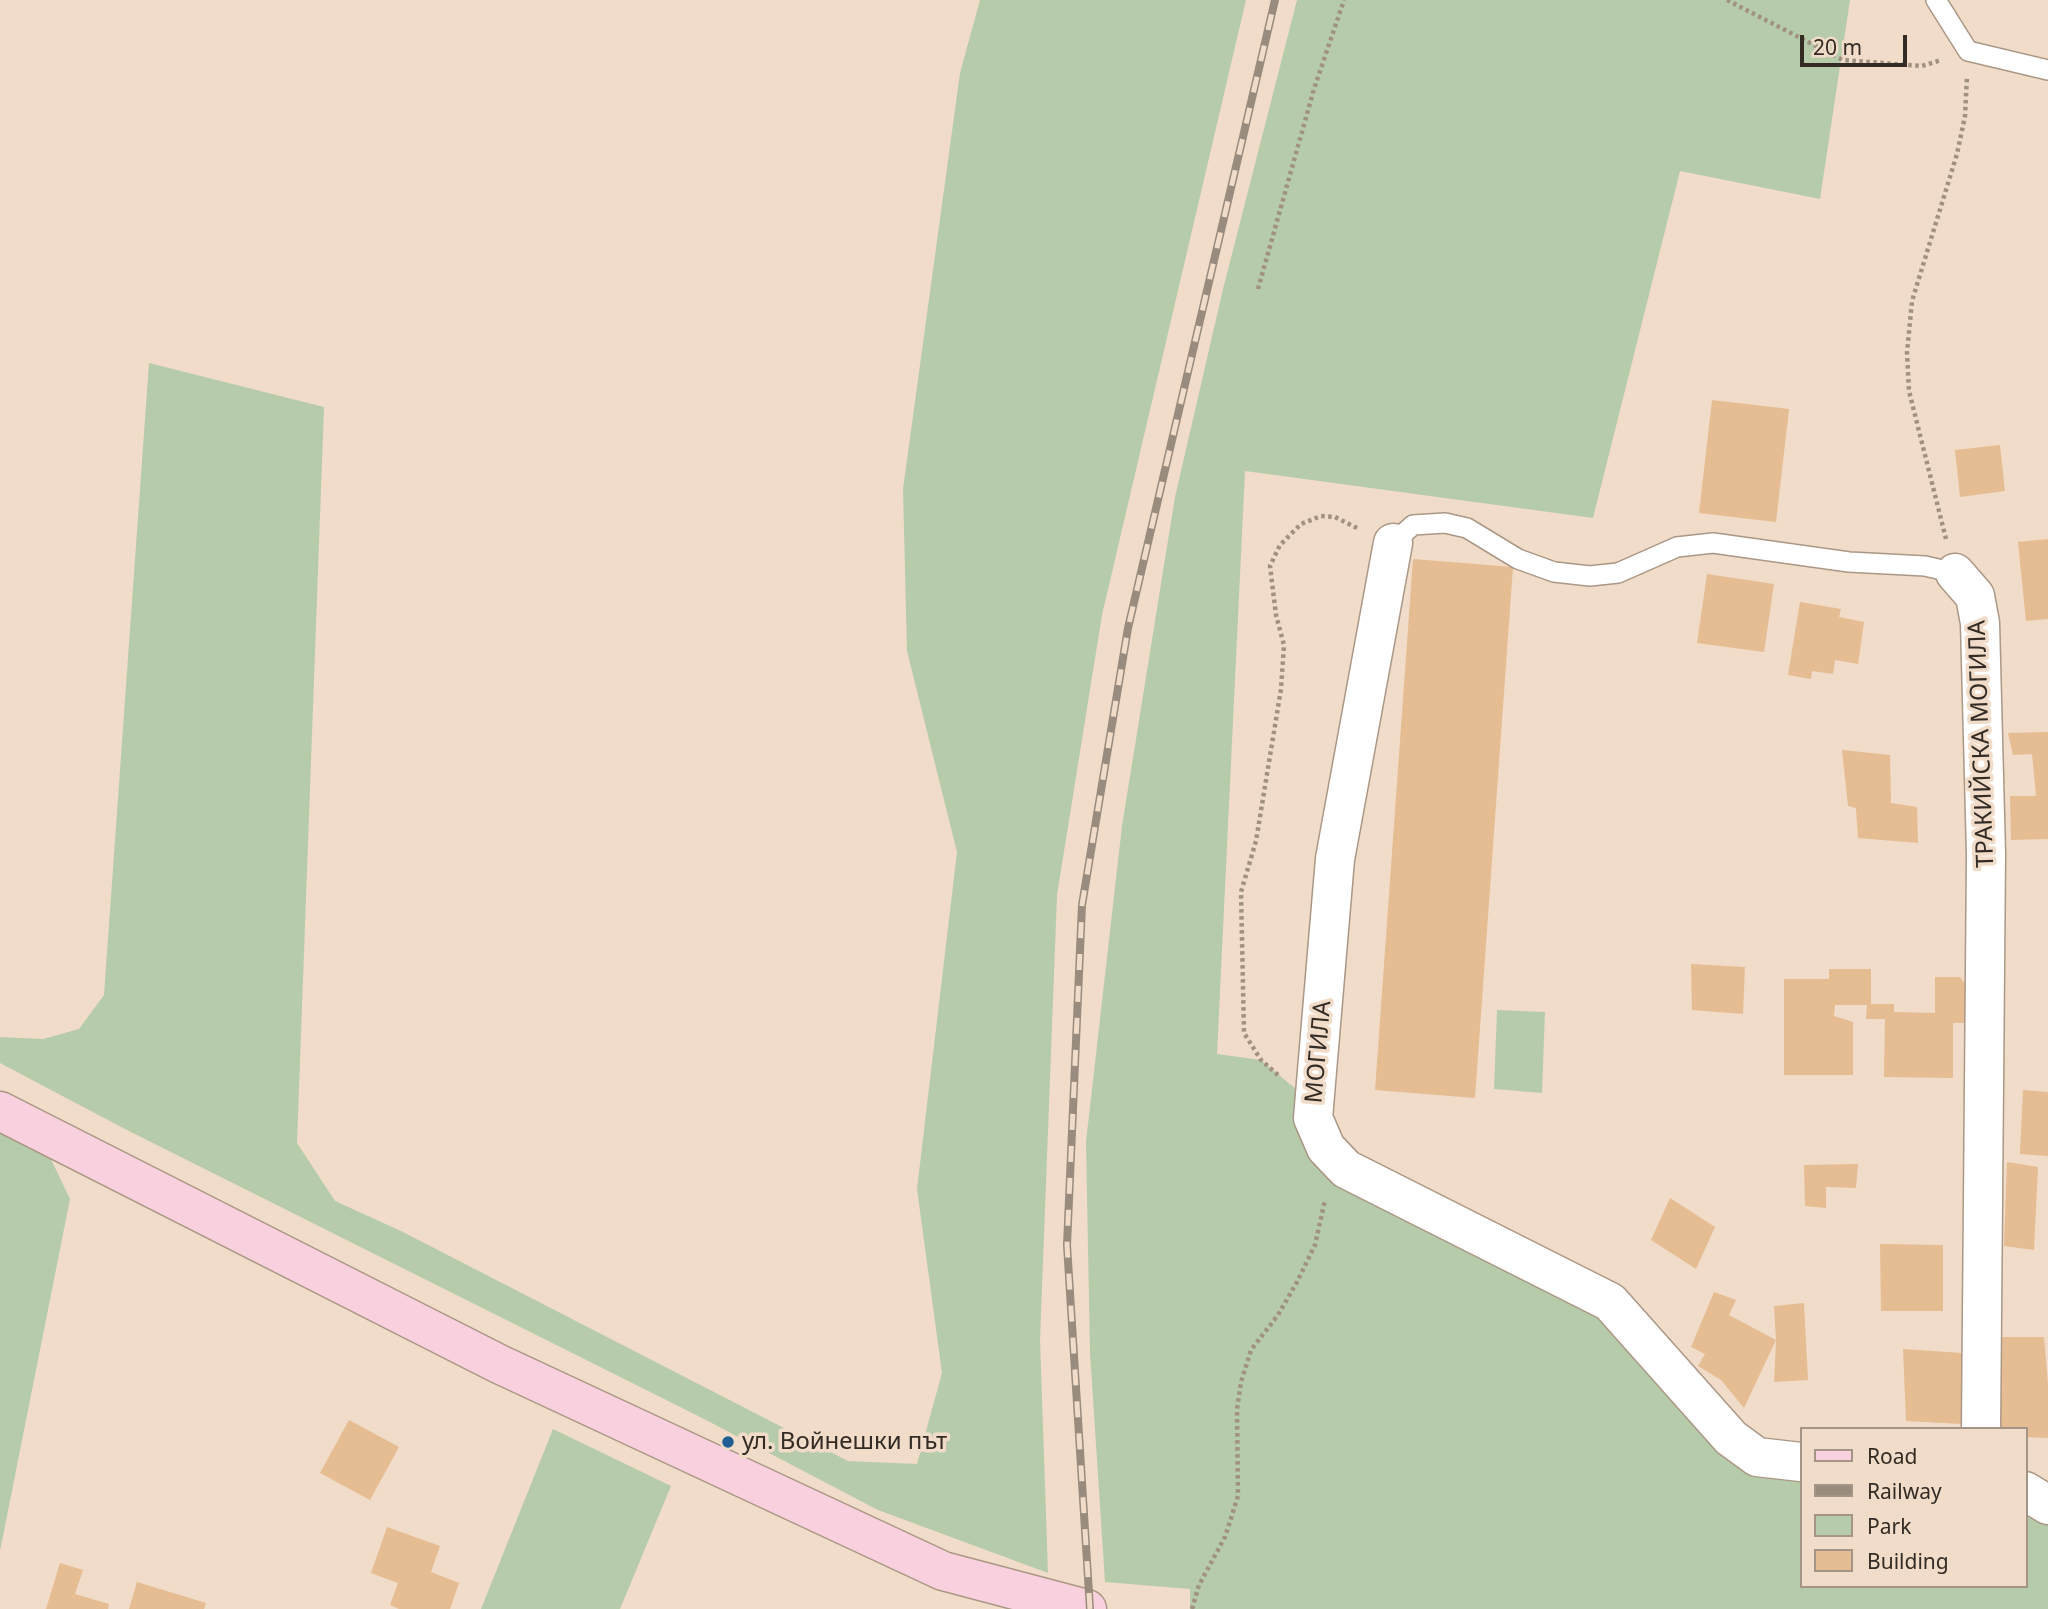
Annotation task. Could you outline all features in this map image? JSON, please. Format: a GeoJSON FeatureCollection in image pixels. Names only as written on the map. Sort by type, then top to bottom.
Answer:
{"type":"FeatureCollection","features":[{"type":"Feature","properties":{"kind":"street","name":"МОГИЛА"},"geometry":{"type":"LineString","coordinates":[[1392,543],[1335,859],[1313,1118],[1326,1148],[1346,1169],[1610,1302],[1731,1438],[1757,1457],[1800,1462]]}},
{"type":"Feature","properties":{"kind":"street","name":"ТРАКИЙСКА МОГИЛА"},"geometry":{"type":"LineString","coordinates":[[1955,573],[1975,596],[1980,623],[1986,854],[1981,1427]]}},
{"type":"Feature","properties":{"kind":"street"},"geometry":{"type":"LineString","coordinates":[[0,1111],[499,1364],[943,1571],[1087,1609]]}},
{"type":"Feature","properties":{"kind":"street"},"geometry":{"type":"LineString","coordinates":[[2027,1492],[2048,1505]]}},
{"type":"Feature","properties":{"kind":"lane"},"geometry":{"type":"LineString","coordinates":[[1936,0],[1968,51],[2048,70]]}},
{"type":"Feature","properties":{"kind":"lane"},"geometry":{"type":"LineString","coordinates":[[1392,543],[1413,525],[1445,523],[1468,528],[1518,559],[1554,572],[1590,576],[1618,573],[1677,547],[1713,543],[1849,562],[1925,566],[1955,573]]}},
{"type":"Feature","properties":{"kind":"path"},"geometry":{"type":"LineString","coordinates":[[1258,289],[1314,89],[1344,0]]}},
{"type":"Feature","properties":{"kind":"path"},"geometry":{"type":"LineString","coordinates":[[1727,0],[1843,60],[1922,66],[1968,51],[1965,116],[1945,200],[1927,247],[1912,301],[1907,353],[1909,391],[1955,573]]}},
{"type":"Feature","properties":{"kind":"path"},"geometry":{"type":"LineString","coordinates":[[1314,1104],[1261,1060],[1244,1033],[1241,892],[1256,841],[1263,802],[1281,689],[1284,645],[1276,615],[1270,566],[1280,545],[1301,524],[1321,516],[1335,517],[1371,537],[1392,543]]}},
{"type":"Feature","properties":{"kind":"path"},"geometry":{"type":"LineString","coordinates":[[1192,1609],[1199,1585],[1225,1537],[1238,1496],[1237,1409],[1241,1382],[1251,1350],[1284,1304],[1315,1245],[1335,1158]]}},
{"type":"Feature","properties":{"kind":"green space"},"geometry":{"type":"Polygon","coordinates":[[[980,0],[1246,0],[1102,615],[1057,895],[1040,1340],[1048,1573],[878,1510],[706,1420],[123,1128],[0,1063],[0,1037],[43,1039],[79,1029],[104,995],[149,363],[324,407],[297,1143],[335,1201],[401,1231],[848,1461],[917,1464],[942,1373],[917,1189],[957,852],[907,651],[903,489],[960,73],[980,0]]]}},
{"type":"Feature","properties":{"kind":"green space"},"geometry":{"type":"Polygon","coordinates":[[[1297,0],[1850,0],[1820,199],[1680,171],[1593,518],[1245,471],[1217,1054],[1261,1060],[1314,1104],[1326,1148],[1610,1302],[1731,1438],[1800,1462],[1800,1588],[2027,1588],[2027,1492],[2048,1505],[2048,1609],[1190,1609],[1190,1589],[1105,1582],[1090,1353],[1086,1142],[1122,826],[1175,497],[1223,289],[1297,0]]]}},
{"type":"Feature","properties":{"kind":"green space"},"geometry":{"type":"Polygon","coordinates":[[[1497,1010],[1545,1012],[1542,1093],[1494,1089],[1497,1010]]]}},
{"type":"Feature","properties":{"kind":"green space"},"geometry":{"type":"Polygon","coordinates":[[[0,1131],[49,1155],[70,1199],[0,1551],[0,1131]]]}},
{"type":"Feature","properties":{"kind":"green space"},"geometry":{"type":"Polygon","coordinates":[[[553,1429],[671,1486],[620,1609],[481,1609],[553,1429]]]}},
{"type":"Feature","properties":{"kind":"building"},"geometry":{"type":"Polygon","coordinates":[[[1712,400],[1789,409],[1776,522],[1699,513],[1712,400]]]}},
{"type":"Feature","properties":{"kind":"building"},"geometry":{"type":"Polygon","coordinates":[[[2000,445],[2005,491],[1960,497],[1955,450],[2000,445]]]}},
{"type":"Feature","properties":{"kind":"building"},"geometry":{"type":"Polygon","coordinates":[[[2048,539],[2048,619],[2026,621],[2018,542],[2048,539]]]}},
{"type":"Feature","properties":{"kind":"building"},"geometry":{"type":"Polygon","coordinates":[[[1413,559],[1513,567],[1475,1098],[1375,1090],[1413,559]]]}},
{"type":"Feature","properties":{"kind":"building"},"geometry":{"type":"Polygon","coordinates":[[[1707,574],[1774,584],[1764,652],[1697,643],[1707,574]]]}},
{"type":"Feature","properties":{"kind":"building"},"geometry":{"type":"Polygon","coordinates":[[[1800,602],[1841,609],[1839,617],[1864,622],[1858,664],[1835,660],[1833,674],[1812,671],[1811,679],[1788,675],[1800,602]]]}},
{"type":"Feature","properties":{"kind":"building"},"geometry":{"type":"Polygon","coordinates":[[[2048,732],[2048,839],[2011,840],[2010,796],[2036,796],[2032,754],[2013,755],[2008,733],[2048,732]]]}},
{"type":"Feature","properties":{"kind":"building"},"geometry":{"type":"Polygon","coordinates":[[[1842,750],[1890,755],[1891,803],[1917,807],[1918,843],[1858,838],[1856,808],[1848,806],[1842,750]]]}},
{"type":"Feature","properties":{"kind":"building"},"geometry":{"type":"Polygon","coordinates":[[[1691,964],[1745,967],[1743,1014],[1692,1010],[1691,964]]]}},
{"type":"Feature","properties":{"kind":"building"},"geometry":{"type":"Polygon","coordinates":[[[1829,969],[1871,969],[1871,1004],[1894,1004],[1894,1012],[1935,1013],[1935,977],[1960,977],[1971,992],[1971,1023],[1953,1023],[1953,1078],[1884,1077],[1885,1019],[1866,1019],[1867,1005],[1835,1005],[1834,1016],[1853,1022],[1853,1075],[1784,1075],[1784,979],[1829,979],[1829,969]]]}},
{"type":"Feature","properties":{"kind":"building"},"geometry":{"type":"Polygon","coordinates":[[[2023,1090],[2048,1092],[2048,1156],[2020,1154],[2023,1090]]]}},
{"type":"Feature","properties":{"kind":"building"},"geometry":{"type":"Polygon","coordinates":[[[2007,1162],[2038,1167],[2034,1250],[2004,1246],[2007,1162]]]}},
{"type":"Feature","properties":{"kind":"building"},"geometry":{"type":"Polygon","coordinates":[[[1858,1164],[1856,1188],[1826,1187],[1826,1208],[1805,1206],[1804,1165],[1858,1164]]]}},
{"type":"Feature","properties":{"kind":"building"},"geometry":{"type":"Polygon","coordinates":[[[1670,1198],[1715,1227],[1696,1269],[1651,1240],[1670,1198]]]}},
{"type":"Feature","properties":{"kind":"building"},"geometry":{"type":"Polygon","coordinates":[[[1880,1244],[1943,1245],[1943,1311],[1881,1311],[1880,1244]]]}},
{"type":"Feature","properties":{"kind":"building"},"geometry":{"type":"Polygon","coordinates":[[[1714,1292],[1736,1300],[1729,1315],[1776,1340],[1744,1408],[1721,1380],[1698,1366],[1705,1354],[1691,1347],[1714,1292]]]}},
{"type":"Feature","properties":{"kind":"building"},"geometry":{"type":"Polygon","coordinates":[[[1804,1303],[1808,1380],[1774,1382],[1774,1306],[1804,1303]]]}},
{"type":"Feature","properties":{"kind":"building"},"geometry":{"type":"Polygon","coordinates":[[[1996,1337],[2044,1337],[2048,1384],[2048,1438],[2027,1437],[2027,1427],[1999,1427],[1996,1337]]]}},
{"type":"Feature","properties":{"kind":"building"},"geometry":{"type":"Polygon","coordinates":[[[1903,1349],[1962,1353],[1962,1424],[1906,1421],[1903,1349]]]}},
{"type":"Feature","properties":{"kind":"building"},"geometry":{"type":"Polygon","coordinates":[[[349,1420],[399,1447],[370,1500],[320,1473],[349,1420]]]}},
{"type":"Feature","properties":{"kind":"building"},"geometry":{"type":"Polygon","coordinates":[[[387,1527],[440,1546],[431,1572],[459,1583],[450,1609],[399,1609],[390,1605],[398,1583],[371,1573],[387,1527]]]}},
{"type":"Feature","properties":{"kind":"building"},"geometry":{"type":"Polygon","coordinates":[[[60,1563],[83,1570],[75,1594],[109,1604],[108,1609],[46,1609],[60,1563]]]}},
{"type":"Feature","properties":{"kind":"building"},"geometry":{"type":"Polygon","coordinates":[[[137,1582],[206,1603],[204,1609],[129,1609],[137,1582]]]}},
{"type":"Feature","properties":{"kind":"railway"},"geometry":{"type":"LineString","coordinates":[[1090,1609],[1067,1245],[1082,905],[1128,628],[1275,0]]}},
{"type":"Feature","properties":{"kind":"place","name":"ул. Войнешки път"},"geometry":{"type":"Point","coordinates":[728,1442]}}]}
